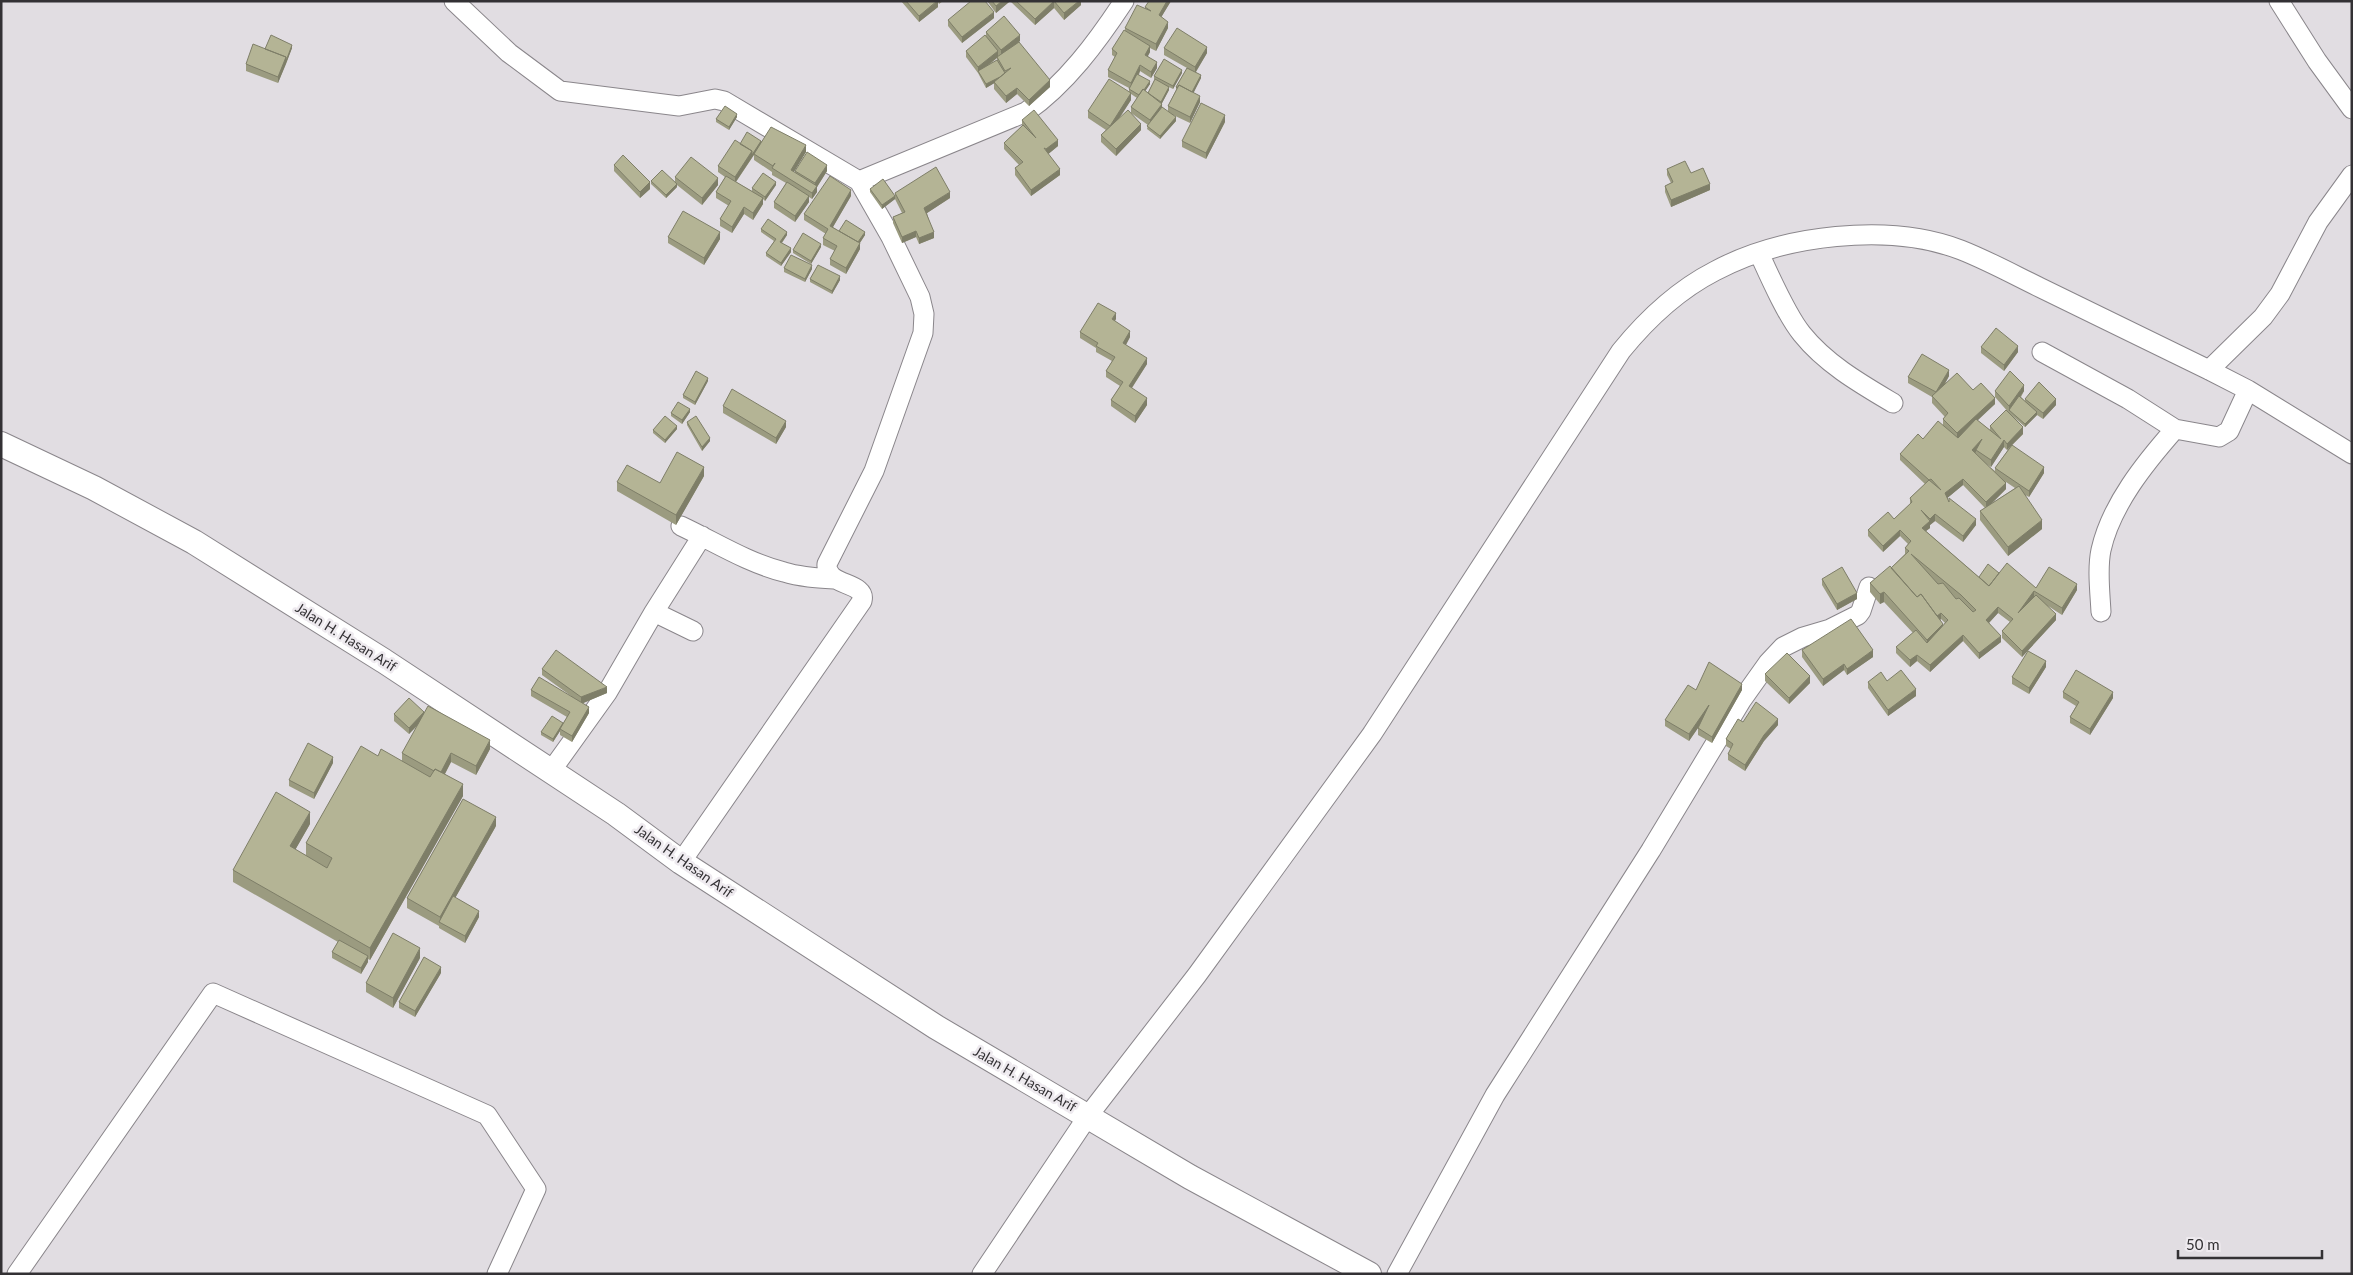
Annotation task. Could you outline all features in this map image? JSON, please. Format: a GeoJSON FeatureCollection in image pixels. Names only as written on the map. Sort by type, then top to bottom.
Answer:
{"type":"FeatureCollection","features":[{"type":"Feature","properties":{"kind":"main road","name":"Jalan H. Hasan Arif"},"geometry":{"type":"LineString","coordinates":[[1,444],[94,488],[194,542],[384,661],[552,770],[681,862],[936,1027],[1137,1146],[1369,1274]]}},
{"type":"Feature","properties":{"kind":"street"},"geometry":{"type":"LineString","coordinates":[[454,1],[515,58],[560,91],[679,106],[714,99],[724,101],[859,180],[891,237],[920,297],[925,325],[874,471],[827,564],[827,570],[834,579]]}},
{"type":"Feature","properties":{"kind":"street"},"geometry":{"type":"LineString","coordinates":[[859,180],[1026,112],[1044,98],[1099,39],[1124,1]]}},
{"type":"Feature","properties":{"kind":"street"},"geometry":{"type":"LineString","coordinates":[[2279,1],[2317,61],[2352,109]]}},
{"type":"Feature","properties":{"kind":"street"},"geometry":{"type":"LineString","coordinates":[[2210,370],[2262,317],[2280,294],[2318,222],[2352,175]]}},
{"type":"Feature","properties":{"kind":"street"},"geometry":{"type":"LineString","coordinates":[[982,1274],[1372,734],[1621,351],[1662,307],[1715,270],[1762,259],[1801,242],[1850,236],[1875,235],[1930,242],[1960,250],[2210,370],[2244,398],[2352,454]]}},
{"type":"Feature","properties":{"kind":"street"},"geometry":{"type":"LineString","coordinates":[[1762,259],[1801,333],[1818,352],[1858,382],[1894,403]]}},
{"type":"Feature","properties":{"kind":"street"},"geometry":{"type":"LineString","coordinates":[[2042,352],[2128,400],[2175,429],[2219,437],[2229,431],[2244,398]]}},
{"type":"Feature","properties":{"kind":"street"},"geometry":{"type":"LineString","coordinates":[[2101,612],[2100,552],[2106,532],[2125,494],[2175,429]]}},
{"type":"Feature","properties":{"kind":"street"},"geometry":{"type":"LineString","coordinates":[[681,526],[716,545],[782,572],[803,577],[834,579],[861,592],[862,601],[681,862]]}},
{"type":"Feature","properties":{"kind":"street"},"geometry":{"type":"LineString","coordinates":[[552,770],[607,693],[654,612],[702,536]]}},
{"type":"Feature","properties":{"kind":"street"},"geometry":{"type":"LineString","coordinates":[[1397,1274],[1495,1095],[1651,850],[1741,702],[1768,663],[1783,647],[1803,637],[1830,629],[1858,615],[1869,587]]}},
{"type":"Feature","properties":{"kind":"street"},"geometry":{"type":"LineString","coordinates":[[654,612],[693,632]]}},
{"type":"Feature","properties":{"kind":"street"},"geometry":{"type":"LineString","coordinates":[[17,1274],[213,993],[487,1115],[536,1189],[497,1274]]}},
{"type":"Feature","properties":{"kind":"building"},"geometry":{"type":"Polygon","coordinates":[[[906,1],[937,1],[919,16],[906,1]]]}},
{"type":"Feature","properties":{"kind":"building"},"geometry":{"type":"Polygon","coordinates":[[[971,1],[985,1],[994,12],[962,37],[948,20],[971,1]]]}},
{"type":"Feature","properties":{"kind":"building"},"geometry":{"type":"Polygon","coordinates":[[[992,1],[1002,1],[996,6],[992,1]]]}},
{"type":"Feature","properties":{"kind":"building"},"geometry":{"type":"Polygon","coordinates":[[[1016,1],[1054,1],[1035,19],[1016,1]]]}},
{"type":"Feature","properties":{"kind":"building"},"geometry":{"type":"Polygon","coordinates":[[[1054,1],[1079,1],[1064,13],[1054,1]]]}},
{"type":"Feature","properties":{"kind":"building"},"geometry":{"type":"Polygon","coordinates":[[[1149,1],[1167,1],[1159,15],[1168,22],[1156,44],[1125,28],[1137,5],[1151,11],[1145,7],[1149,1]]]}},
{"type":"Feature","properties":{"kind":"building"},"geometry":{"type":"Polygon","coordinates":[[[1004,16],[1020,35],[1001,50],[986,32],[1004,16]]]}},
{"type":"Feature","properties":{"kind":"building"},"geometry":{"type":"Polygon","coordinates":[[[1177,28],[1207,47],[1195,67],[1164,48],[1177,28]]]}},
{"type":"Feature","properties":{"kind":"building"},"geometry":{"type":"Polygon","coordinates":[[[1124,30],[1150,46],[1145,55],[1157,62],[1151,72],[1140,65],[1131,83],[1108,70],[1117,53],[1112,49],[1124,30]]]}},
{"type":"Feature","properties":{"kind":"building"},"geometry":{"type":"Polygon","coordinates":[[[271,35],[292,45],[286,61],[286,57],[265,49],[271,35]]]}},
{"type":"Feature","properties":{"kind":"building"},"geometry":{"type":"Polygon","coordinates":[[[985,35],[998,51],[978,67],[966,51],[985,35]]]}},
{"type":"Feature","properties":{"kind":"building"},"geometry":{"type":"Polygon","coordinates":[[[1019,42],[1050,80],[1029,100],[1017,88],[1006,96],[994,82],[1011,68],[1005,71],[997,57],[1019,42]]]}},
{"type":"Feature","properties":{"kind":"building"},"geometry":{"type":"Polygon","coordinates":[[[253,44],[286,57],[278,77],[246,64],[253,44]]]}},
{"type":"Feature","properties":{"kind":"building"},"geometry":{"type":"Polygon","coordinates":[[[1164,59],[1182,70],[1173,86],[1154,76],[1164,59]]]}},
{"type":"Feature","properties":{"kind":"building"},"geometry":{"type":"Polygon","coordinates":[[[997,60],[1005,73],[986,84],[978,71],[997,60]]]}},
{"type":"Feature","properties":{"kind":"building"},"geometry":{"type":"Polygon","coordinates":[[[1187,68],[1201,75],[1192,92],[1179,85],[1176,87],[1187,68]]]}},
{"type":"Feature","properties":{"kind":"building"},"geometry":{"type":"Polygon","coordinates":[[[1137,74],[1150,81],[1139,95],[1129,89],[1137,74]]]}},
{"type":"Feature","properties":{"kind":"building"},"geometry":{"type":"Polygon","coordinates":[[[1109,79],[1131,93],[1110,126],[1088,111],[1109,79]]]}},
{"type":"Feature","properties":{"kind":"building"},"geometry":{"type":"Polygon","coordinates":[[[1155,79],[1169,87],[1161,102],[1148,93],[1155,79]]]}},
{"type":"Feature","properties":{"kind":"building"},"geometry":{"type":"Polygon","coordinates":[[[1179,85],[1200,96],[1190,117],[1168,106],[1179,85]]]}},
{"type":"Feature","properties":{"kind":"building"},"geometry":{"type":"Polygon","coordinates":[[[1143,89],[1162,104],[1150,120],[1131,107],[1143,89]]]}},
{"type":"Feature","properties":{"kind":"building"},"geometry":{"type":"Polygon","coordinates":[[[1201,103],[1225,115],[1206,153],[1182,141],[1201,103]]]}},
{"type":"Feature","properties":{"kind":"building"},"geometry":{"type":"Polygon","coordinates":[[[725,106],[737,114],[729,127],[716,119],[725,106]]]}},
{"type":"Feature","properties":{"kind":"building"},"geometry":{"type":"Polygon","coordinates":[[[1162,107],[1176,117],[1160,136],[1147,126],[1162,107]]]}},
{"type":"Feature","properties":{"kind":"building"},"geometry":{"type":"Polygon","coordinates":[[[1034,110],[1058,140],[1046,149],[1044,148],[1060,169],[1031,190],[1015,168],[1023,162],[1004,143],[1023,125],[1036,138],[1022,120],[1034,110]]]}},
{"type":"Feature","properties":{"kind":"building"},"geometry":{"type":"Polygon","coordinates":[[[1128,110],[1141,124],[1116,149],[1101,135],[1128,110]]]}},
{"type":"Feature","properties":{"kind":"building"},"geometry":{"type":"Polygon","coordinates":[[[771,127],[806,145],[791,170],[817,186],[812,193],[772,168],[775,163],[773,166],[754,154],[771,127]]]}},
{"type":"Feature","properties":{"kind":"building"},"geometry":{"type":"Polygon","coordinates":[[[747,132],[761,141],[752,155],[752,151],[740,144],[747,132]]]}},
{"type":"Feature","properties":{"kind":"building"},"geometry":{"type":"Polygon","coordinates":[[[735,140],[752,151],[735,177],[718,166],[735,140]]]}},
{"type":"Feature","properties":{"kind":"building"},"geometry":{"type":"Polygon","coordinates":[[[807,152],[827,165],[815,183],[795,171],[807,152]]]}},
{"type":"Feature","properties":{"kind":"building"},"geometry":{"type":"Polygon","coordinates":[[[623,155],[650,182],[640,192],[614,165],[623,155]]]}},
{"type":"Feature","properties":{"kind":"building"},"geometry":{"type":"Polygon","coordinates":[[[691,157],[718,178],[702,198],[675,177],[691,157]]]}},
{"type":"Feature","properties":{"kind":"building"},"geometry":{"type":"Polygon","coordinates":[[[1685,161],[1691,173],[1703,168],[1710,184],[1671,200],[1665,186],[1673,182],[1667,169],[1685,161]]]}},
{"type":"Feature","properties":{"kind":"building"},"geometry":{"type":"Polygon","coordinates":[[[936,167],[950,192],[924,208],[934,232],[919,238],[916,231],[902,237],[893,217],[905,212],[895,193],[936,167]]]}},
{"type":"Feature","properties":{"kind":"building"},"geometry":{"type":"Polygon","coordinates":[[[662,170],[677,184],[666,195],[651,181],[662,170]]]}},
{"type":"Feature","properties":{"kind":"building"},"geometry":{"type":"Polygon","coordinates":[[[763,173],[776,182],[765,197],[752,188],[763,173]]]}},
{"type":"Feature","properties":{"kind":"building"},"geometry":{"type":"Polygon","coordinates":[[[726,176],[763,198],[753,213],[744,207],[732,227],[720,219],[731,201],[716,192],[726,176]]]}},
{"type":"Feature","properties":{"kind":"building"},"geometry":{"type":"Polygon","coordinates":[[[830,176],[851,190],[830,226],[860,243],[846,268],[830,259],[837,246],[823,238],[828,229],[804,214],[830,176]]]}},
{"type":"Feature","properties":{"kind":"building"},"geometry":{"type":"Polygon","coordinates":[[[883,179],[895,196],[882,205],[870,189],[883,179]]]}},
{"type":"Feature","properties":{"kind":"building"},"geometry":{"type":"Polygon","coordinates":[[[787,182],[809,196],[795,216],[774,202],[787,182]]]}},
{"type":"Feature","properties":{"kind":"building"},"geometry":{"type":"Polygon","coordinates":[[[683,211],[720,232],[704,258],[668,237],[683,211]]]}},
{"type":"Feature","properties":{"kind":"building"},"geometry":{"type":"Polygon","coordinates":[[[768,219],[787,232],[780,242],[791,248],[781,263],[766,253],[776,239],[761,229],[768,219]]]}},
{"type":"Feature","properties":{"kind":"building"},"geometry":{"type":"Polygon","coordinates":[[[846,220],[865,232],[858,242],[839,231],[846,220]]]}},
{"type":"Feature","properties":{"kind":"building"},"geometry":{"type":"Polygon","coordinates":[[[803,233],[821,244],[811,261],[793,250],[803,233]]]}},
{"type":"Feature","properties":{"kind":"building"},"geometry":{"type":"Polygon","coordinates":[[[791,255],[812,265],[805,279],[784,268],[791,255]]]}},
{"type":"Feature","properties":{"kind":"building"},"geometry":{"type":"Polygon","coordinates":[[[818,265],[840,276],[832,291],[810,279],[818,265]]]}},
{"type":"Feature","properties":{"kind":"building"},"geometry":{"type":"Polygon","coordinates":[[[1098,303],[1116,313],[1112,319],[1130,331],[1123,343],[1147,358],[1129,386],[1147,398],[1135,416],[1111,400],[1123,382],[1106,371],[1115,357],[1096,346],[1098,343],[1080,332],[1098,303]]]}},
{"type":"Feature","properties":{"kind":"building"},"geometry":{"type":"Polygon","coordinates":[[[1996,328],[2018,346],[2004,365],[1981,347],[1996,328]]]}},
{"type":"Feature","properties":{"kind":"building"},"geometry":{"type":"Polygon","coordinates":[[[1922,354],[1949,370],[1936,392],[1908,377],[1922,354]]]}},
{"type":"Feature","properties":{"kind":"building"},"geometry":{"type":"Polygon","coordinates":[[[696,371],[708,378],[695,402],[683,395],[696,371]]]}},
{"type":"Feature","properties":{"kind":"building"},"geometry":{"type":"Polygon","coordinates":[[[2010,371],[2024,385],[2009,406],[1995,391],[2010,371]]]}},
{"type":"Feature","properties":{"kind":"building"},"geometry":{"type":"Polygon","coordinates":[[[1957,373],[1973,390],[1981,383],[1995,398],[1957,433],[1943,419],[1948,413],[1932,396],[1957,373]]]}},
{"type":"Feature","properties":{"kind":"building"},"geometry":{"type":"Polygon","coordinates":[[[2039,382],[2056,399],[2043,413],[2025,399],[2039,382]]]}},
{"type":"Feature","properties":{"kind":"building"},"geometry":{"type":"Polygon","coordinates":[[[732,389],[786,421],[776,438],[723,406],[732,389]]]}},
{"type":"Feature","properties":{"kind":"building"},"geometry":{"type":"Polygon","coordinates":[[[2019,396],[2037,412],[2025,424],[2009,410],[2019,396]]]}},
{"type":"Feature","properties":{"kind":"building"},"geometry":{"type":"Polygon","coordinates":[[[678,402],[690,409],[682,420],[671,413],[678,402]]]}},
{"type":"Feature","properties":{"kind":"building"},"geometry":{"type":"Polygon","coordinates":[[[2006,410],[2023,427],[2007,444],[2004,440],[1991,460],[1976,450],[1982,439],[1972,450],[2006,483],[1986,502],[1963,479],[1945,493],[1949,502],[1949,498],[1976,519],[1963,536],[1935,514],[1930,519],[1921,510],[1930,521],[1922,528],[1989,586],[2007,563],[2036,588],[2049,567],[2077,584],[2062,608],[2034,591],[2018,613],[2036,595],[2056,614],[2022,651],[2002,631],[2013,619],[1998,607],[1986,620],[2001,636],[1979,653],[1963,635],[1930,665],[1917,655],[1910,660],[1896,647],[1916,630],[1927,643],[1948,620],[1941,613],[1937,616],[1921,594],[1917,597],[1891,568],[1909,551],[1905,548],[1911,541],[1900,530],[1883,546],[1868,530],[1888,512],[1894,519],[1912,502],[1910,498],[1929,480],[1900,454],[1918,434],[1923,439],[1938,421],[1958,438],[1976,419],[2001,439],[1990,426],[2006,410]],[[1931,479],[1929,480],[1941,490],[1931,479]],[[1911,554],[1938,584],[1943,583],[1956,599],[1959,598],[1973,612],[1976,610],[1961,595],[1911,554]]]}},
{"type":"Feature","properties":{"kind":"building"},"geometry":{"type":"Polygon","coordinates":[[[665,416],[677,426],[665,440],[653,430],[665,416]]]}},
{"type":"Feature","properties":{"kind":"building"},"geometry":{"type":"Polygon","coordinates":[[[696,416],[710,438],[702,447],[687,422],[696,416]]]}},
{"type":"Feature","properties":{"kind":"building"},"geometry":{"type":"Polygon","coordinates":[[[2012,445],[2044,467],[2029,491],[1995,468],[2012,445]]]}},
{"type":"Feature","properties":{"kind":"building"},"geometry":{"type":"Polygon","coordinates":[[[677,452],[704,467],[676,515],[617,482],[627,465],[660,483],[677,452]]]}},
{"type":"Feature","properties":{"kind":"building"},"geometry":{"type":"Polygon","coordinates":[[[2019,486],[2042,520],[2008,547],[1980,511],[2019,486]]]}},
{"type":"Feature","properties":{"kind":"building"},"geometry":{"type":"Polygon","coordinates":[[[1988,564],[1999,573],[1989,586],[1979,577],[1988,564]]]}},
{"type":"Feature","properties":{"kind":"building"},"geometry":{"type":"Polygon","coordinates":[[[1890,566],[1917,597],[1921,594],[1943,624],[1927,640],[1884,592],[1880,594],[1870,583],[1890,566]]]}},
{"type":"Feature","properties":{"kind":"building"},"geometry":{"type":"Polygon","coordinates":[[[1842,567],[1857,593],[1837,604],[1822,579],[1842,567]]]}},
{"type":"Feature","properties":{"kind":"building"},"geometry":{"type":"Polygon","coordinates":[[[1851,619],[1873,650],[1847,669],[1844,664],[1823,679],[1802,650],[1851,619]]]}},
{"type":"Feature","properties":{"kind":"building"},"geometry":{"type":"Polygon","coordinates":[[[556,650],[607,687],[581,697],[542,669],[556,650]]]}},
{"type":"Feature","properties":{"kind":"building"},"geometry":{"type":"Polygon","coordinates":[[[2028,651],[2046,661],[2029,688],[2012,677],[2028,651]]]}},
{"type":"Feature","properties":{"kind":"building"},"geometry":{"type":"Polygon","coordinates":[[[1787,653],[1810,676],[1789,698],[1765,674],[1787,653]]]}},
{"type":"Feature","properties":{"kind":"building"},"geometry":{"type":"Polygon","coordinates":[[[1709,662],[1742,684],[1712,737],[1698,728],[1709,705],[1689,734],[1665,720],[1688,685],[1696,690],[1709,662]]]}},
{"type":"Feature","properties":{"kind":"building"},"geometry":{"type":"Polygon","coordinates":[[[1901,670],[1916,689],[1888,710],[1868,682],[1881,672],[1887,681],[1901,670]]]}},
{"type":"Feature","properties":{"kind":"building"},"geometry":{"type":"Polygon","coordinates":[[[2076,670],[2113,692],[2090,729],[2070,717],[2079,702],[2063,692],[2076,670]]]}},
{"type":"Feature","properties":{"kind":"building"},"geometry":{"type":"Polygon","coordinates":[[[539,677],[589,707],[572,736],[560,729],[570,712],[531,690],[539,677]]]}},
{"type":"Feature","properties":{"kind":"building"},"geometry":{"type":"Polygon","coordinates":[[[409,698],[424,712],[409,728],[394,714],[409,698]]]}},
{"type":"Feature","properties":{"kind":"building"},"geometry":{"type":"Polygon","coordinates":[[[1756,702],[1778,719],[1764,735],[1745,765],[1728,754],[1733,744],[1726,739],[1738,719],[1743,722],[1756,702]]]}},
{"type":"Feature","properties":{"kind":"building"},"geometry":{"type":"Polygon","coordinates":[[[428,706],[490,740],[476,766],[451,753],[441,772],[435,769],[434,771],[402,753],[428,706]]]}},
{"type":"Feature","properties":{"kind":"building"},"geometry":{"type":"Polygon","coordinates":[[[552,716],[563,723],[553,739],[541,732],[552,716]]]}},
{"type":"Feature","properties":{"kind":"building"},"geometry":{"type":"Polygon","coordinates":[[[308,743],[333,757],[314,793],[289,780],[308,743]]]}},
{"type":"Feature","properties":{"kind":"building"},"geometry":{"type":"Polygon","coordinates":[[[361,746],[378,756],[381,749],[430,777],[435,769],[463,784],[370,948],[233,870],[276,792],[310,812],[290,846],[327,868],[332,858],[306,843],[361,746]]]}},
{"type":"Feature","properties":{"kind":"building"},"geometry":{"type":"Polygon","coordinates":[[[463,799],[496,817],[440,917],[407,898],[463,799]]]}},
{"type":"Feature","properties":{"kind":"building"},"geometry":{"type":"Polygon","coordinates":[[[453,896],[479,911],[465,936],[439,922],[453,896]]]}},
{"type":"Feature","properties":{"kind":"building"},"geometry":{"type":"Polygon","coordinates":[[[393,933],[420,948],[393,998],[366,983],[393,933]]]}},
{"type":"Feature","properties":{"kind":"building"},"geometry":{"type":"Polygon","coordinates":[[[339,940],[368,956],[361,968],[332,952],[339,940]]]}},
{"type":"Feature","properties":{"kind":"building"},"geometry":{"type":"Polygon","coordinates":[[[424,957],[441,967],[415,1011],[399,1002],[424,957]]]}}]}
